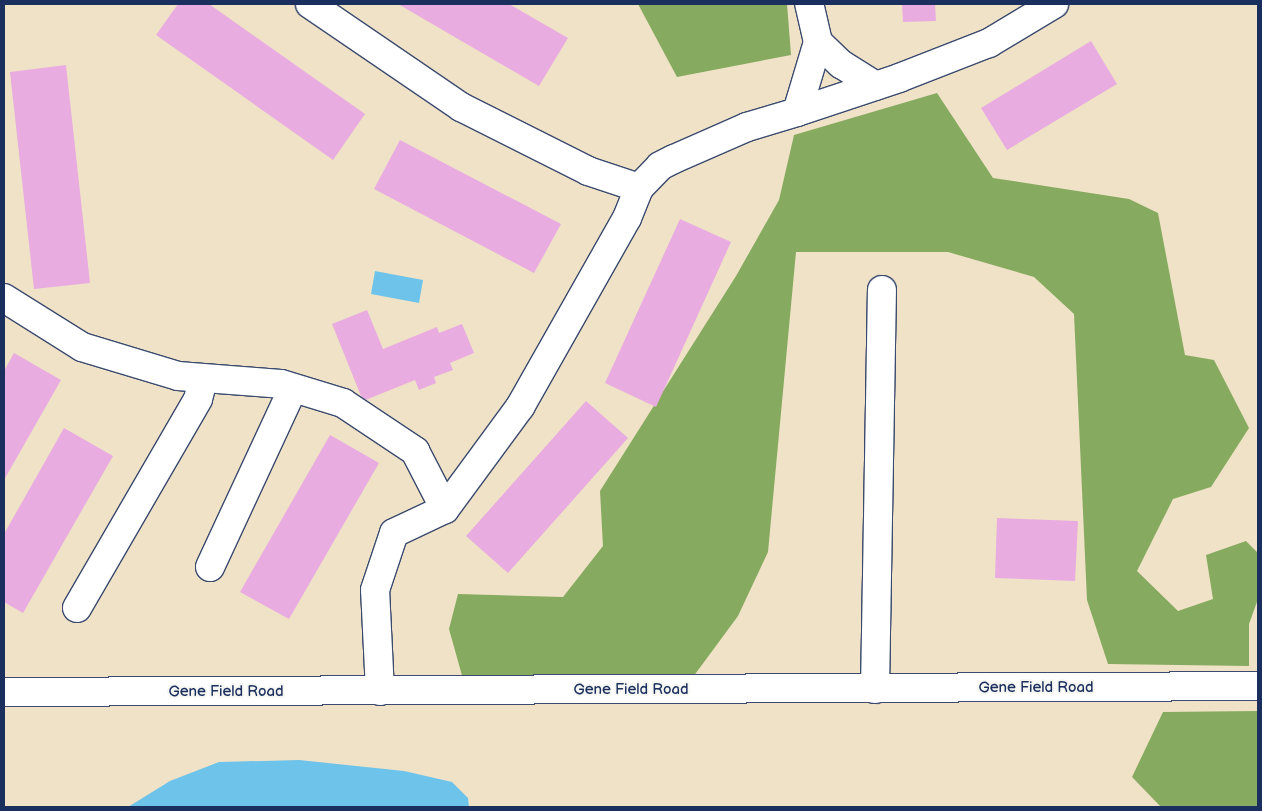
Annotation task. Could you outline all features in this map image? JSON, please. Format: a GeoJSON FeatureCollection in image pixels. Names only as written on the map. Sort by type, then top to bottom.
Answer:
{"type":"FeatureCollection","features":[{"type":"Feature","properties":{"kind":"street"},"geometry":{"type":"LineString","coordinates":[[310,4],[462,107],[588,171],[639,188]]}},
{"type":"Feature","properties":{"kind":"street"},"geometry":{"type":"LineString","coordinates":[[797,112],[818,42],[809,4]]}},
{"type":"Feature","properties":{"kind":"street"},"geometry":{"type":"LineString","coordinates":[[380,691],[375,590],[394,533],[445,509],[520,408],[627,218],[639,188],[660,166],[747,128],[876,86],[989,43],[1054,4]]}},
{"type":"Feature","properties":{"kind":"street"},"geometry":{"type":"LineString","coordinates":[[818,42],[841,64],[876,86]]}},
{"type":"Feature","properties":{"kind":"street"},"geometry":{"type":"LineString","coordinates":[[875,689],[882,290]]}},
{"type":"Feature","properties":{"kind":"street"},"geometry":{"type":"LineString","coordinates":[[4,298],[82,347],[178,376],[203,380],[281,384],[343,403],[415,450],[445,509]]}},
{"type":"Feature","properties":{"kind":"street"},"geometry":{"type":"LineString","coordinates":[[77,608],[198,399],[203,380]]}},
{"type":"Feature","properties":{"kind":"street"},"geometry":{"type":"LineString","coordinates":[[210,567],[293,388]]}},
{"type":"Feature","properties":{"kind":"street","name":"Gene Field Road"},"geometry":{"type":"LineString","coordinates":[[4,692],[1258,686]]}},
{"type":"Feature","properties":{"kind":"green space"},"geometry":{"type":"Polygon","coordinates":[[[638,4],[787,4],[791,55],[677,77],[638,4]]]}},
{"type":"Feature","properties":{"kind":"green space"},"geometry":{"type":"Polygon","coordinates":[[[937,93],[993,178],[1129,199],[1158,213],[1185,355],[1214,360],[1249,428],[1211,487],[1173,499],[1137,571],[1178,611],[1213,599],[1206,555],[1246,541],[1258,553],[1258,599],[1249,624],[1249,666],[1108,664],[1087,600],[1074,314],[1034,277],[948,252],[796,252],[768,552],[738,616],[693,677],[463,679],[449,629],[458,594],[563,597],[603,546],[600,491],[736,276],[779,200],[794,135],[937,93]]]}},
{"type":"Feature","properties":{"kind":"green space"},"geometry":{"type":"Polygon","coordinates":[[[1258,711],[1258,807],[1161,807],[1132,777],[1163,712],[1258,711]]]}},
{"type":"Feature","properties":{"kind":"water"},"geometry":{"type":"Polygon","coordinates":[[[375,271],[423,280],[419,303],[371,294],[375,271]]]}},
{"type":"Feature","properties":{"kind":"water"},"geometry":{"type":"Polygon","coordinates":[[[299,760],[404,771],[452,782],[468,798],[469,807],[128,807],[170,781],[219,762],[299,760]]]}},
{"type":"Feature","properties":{"kind":"building"},"geometry":{"type":"Polygon","coordinates":[[[178,4],[209,4],[365,114],[333,160],[156,35],[178,4]]]}},
{"type":"Feature","properties":{"kind":"building"},"geometry":{"type":"Polygon","coordinates":[[[398,4],[509,4],[568,38],[539,86],[398,4]]]}},
{"type":"Feature","properties":{"kind":"building"},"geometry":{"type":"Polygon","coordinates":[[[902,4],[935,4],[936,21],[903,22],[902,4]]]}},
{"type":"Feature","properties":{"kind":"building"},"geometry":{"type":"Polygon","coordinates":[[[1091,41],[1117,84],[1007,150],[981,108],[1091,41]]]}},
{"type":"Feature","properties":{"kind":"building"},"geometry":{"type":"Polygon","coordinates":[[[66,65],[90,283],[34,289],[10,72],[66,65]]]}},
{"type":"Feature","properties":{"kind":"building"},"geometry":{"type":"Polygon","coordinates":[[[400,140],[561,224],[534,273],[374,189],[400,140]]]}},
{"type":"Feature","properties":{"kind":"building"},"geometry":{"type":"Polygon","coordinates":[[[680,219],[731,242],[656,407],[605,383],[680,219]]]}},
{"type":"Feature","properties":{"kind":"building"},"geometry":{"type":"Polygon","coordinates":[[[367,310],[383,349],[437,327],[439,333],[462,324],[474,353],[450,363],[453,370],[434,377],[436,383],[419,390],[415,380],[363,401],[332,324],[367,310]]]}},
{"type":"Feature","properties":{"kind":"building"},"geometry":{"type":"Polygon","coordinates":[[[14,353],[61,380],[4,480],[4,371],[14,353]]]}},
{"type":"Feature","properties":{"kind":"building"},"geometry":{"type":"Polygon","coordinates":[[[586,401],[628,438],[508,573],[466,536],[586,401]]]}},
{"type":"Feature","properties":{"kind":"building"},"geometry":{"type":"Polygon","coordinates":[[[64,428],[113,456],[23,613],[4,602],[4,534],[64,428]]]}},
{"type":"Feature","properties":{"kind":"building"},"geometry":{"type":"Polygon","coordinates":[[[330,435],[379,463],[289,619],[240,592],[330,435]]]}},
{"type":"Feature","properties":{"kind":"building"},"geometry":{"type":"Polygon","coordinates":[[[997,518],[1078,521],[1075,581],[995,578],[997,518]]]}}]}
